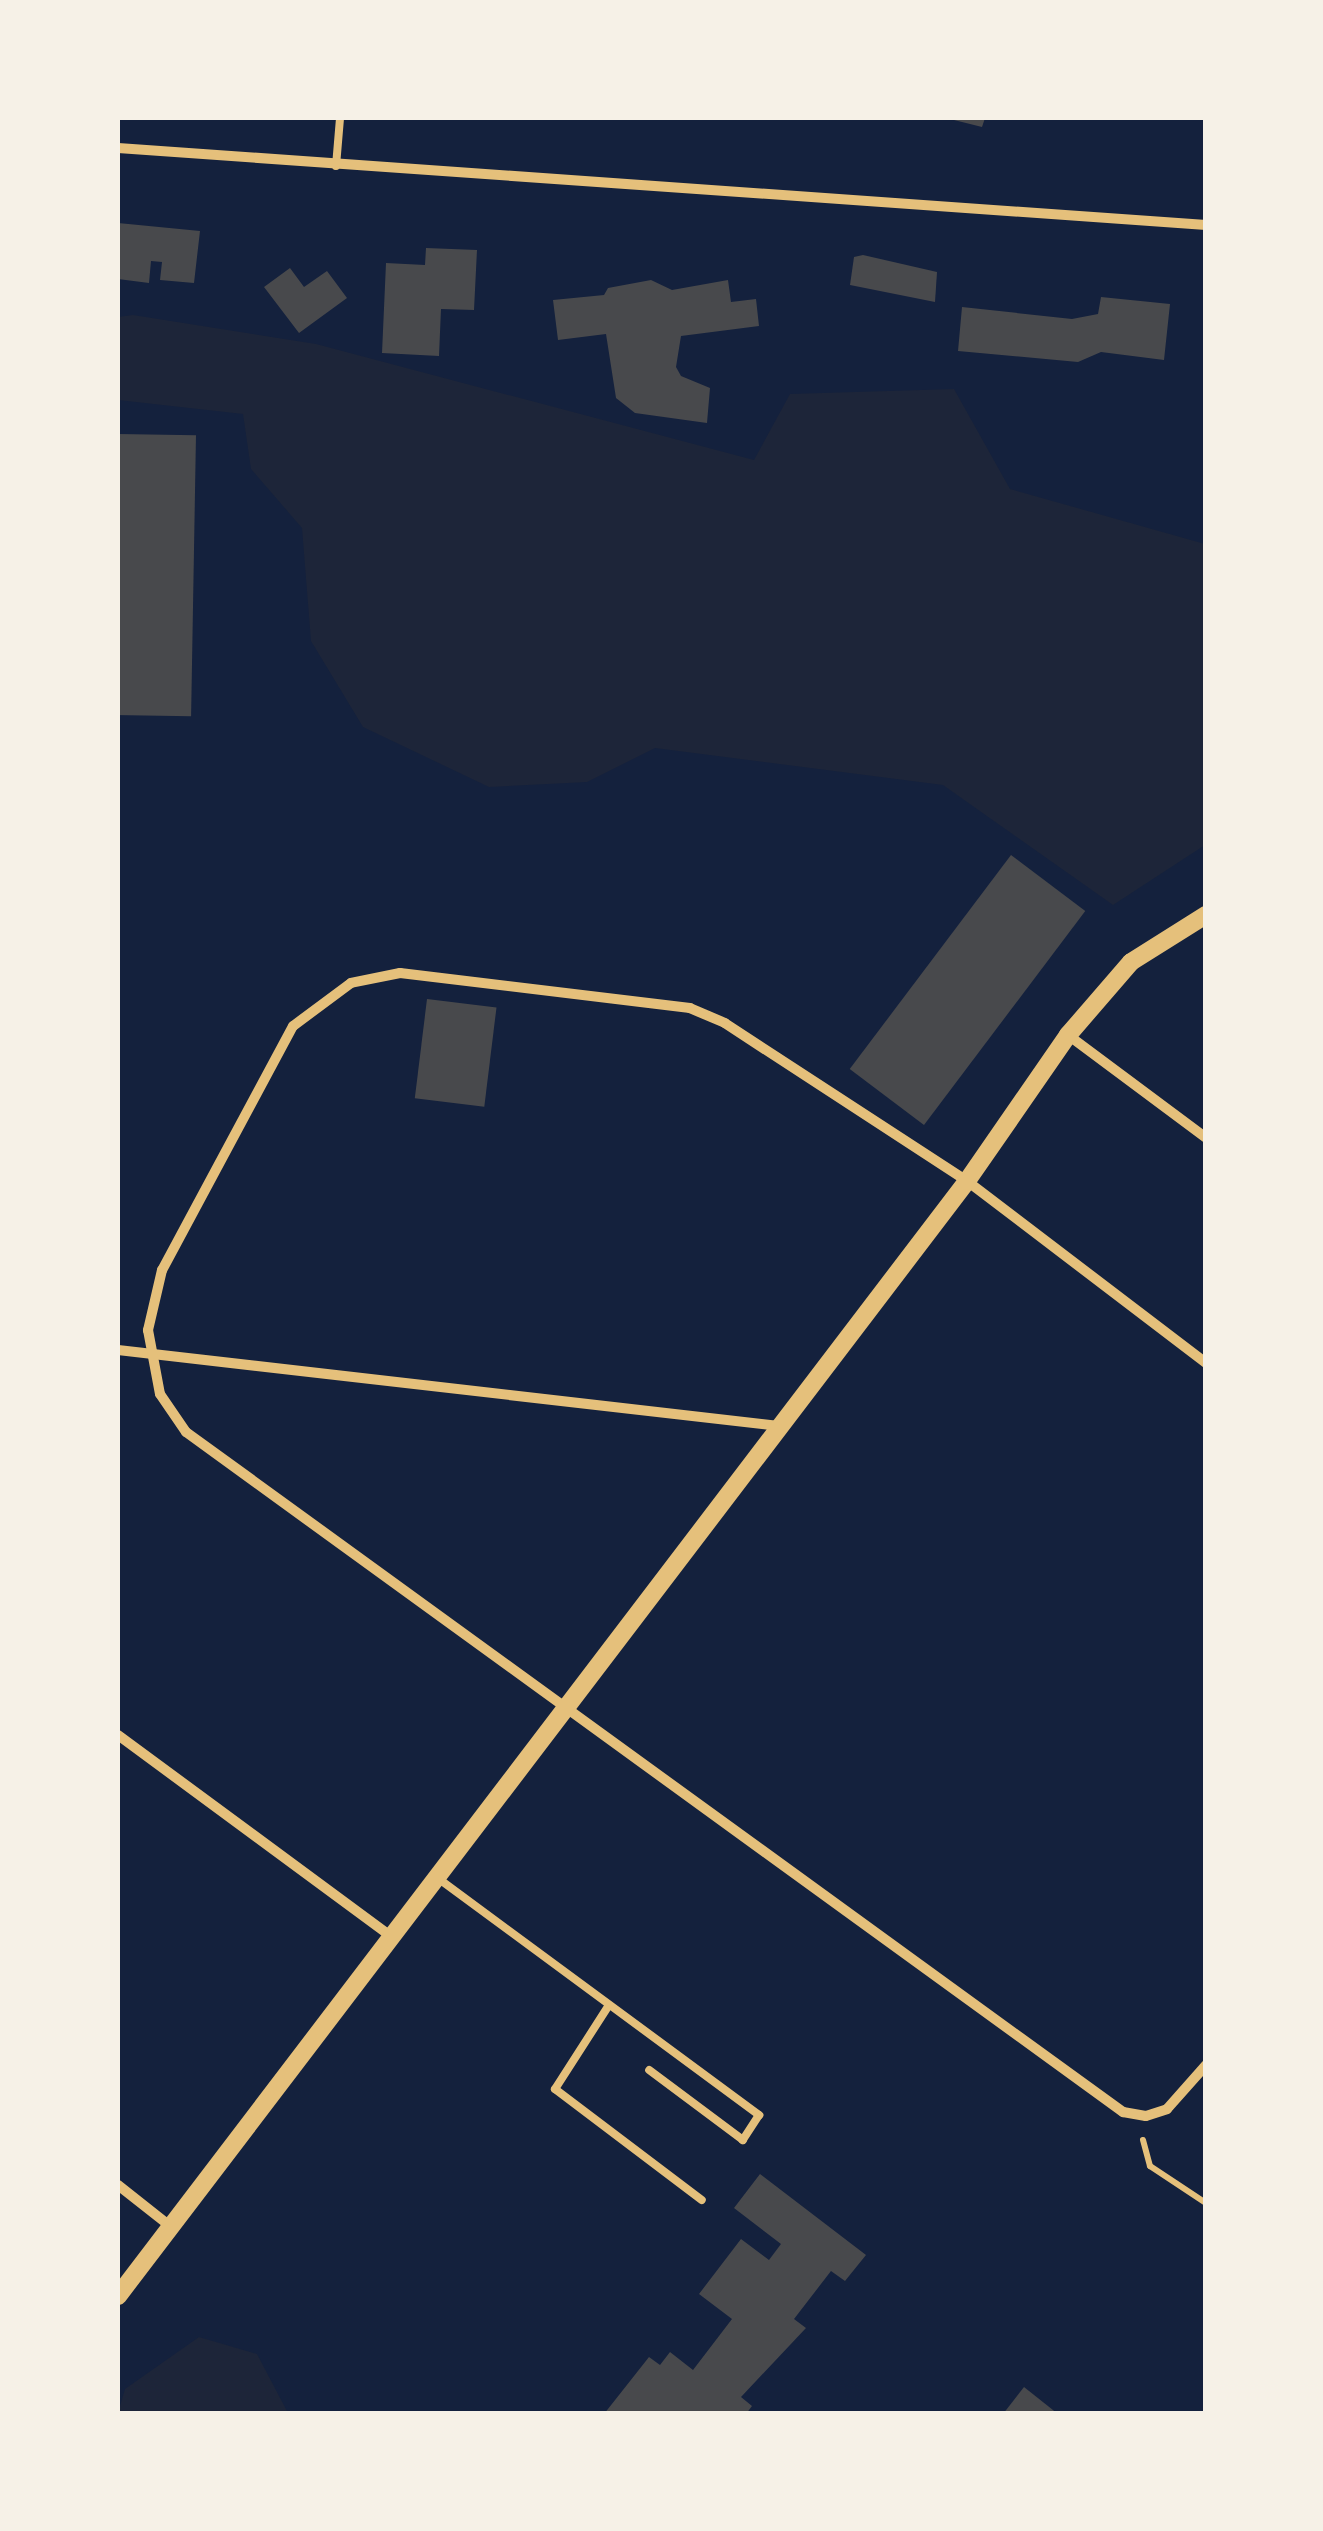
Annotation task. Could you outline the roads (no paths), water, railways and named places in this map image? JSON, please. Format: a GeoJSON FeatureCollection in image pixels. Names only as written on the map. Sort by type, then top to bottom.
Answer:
{"type":"FeatureCollection","features":[{"type":"Feature","properties":{"kind":"street"},"geometry":{"type":"LineString","coordinates":[[118,148],[1206,225]]}},
{"type":"Feature","properties":{"kind":"street"},"geometry":{"type":"LineString","coordinates":[[118,2296],[967,1180],[1068,1035],[1131,962],[1206,916]]}},
{"type":"Feature","properties":{"kind":"street"},"geometry":{"type":"LineString","coordinates":[[1206,1363],[967,1180],[726,1023],[690,1008],[424,974],[375,976],[329,994],[292,1026],[154,1288],[151,1353],[160,1394],[186,1432],[565,1709],[1136,2116],[1167,2109],[1206,2065]]}},
{"type":"Feature","properties":{"kind":"street"},"geometry":{"type":"LineString","coordinates":[[1068,1035],[1206,1138]]}},
{"type":"Feature","properties":{"kind":"street"},"geometry":{"type":"LineString","coordinates":[[118,1350],[780,1426]]}},
{"type":"Feature","properties":{"kind":"street"},"geometry":{"type":"LineString","coordinates":[[118,1735],[391,1936]]}},
{"type":"Feature","properties":{"kind":"street"},"geometry":{"type":"LineString","coordinates":[[118,2184],[170,2226]]}},
{"type":"Feature","properties":{"kind":"lane"},"geometry":{"type":"LineString","coordinates":[[336,166],[340,118]]}},
{"type":"Feature","properties":{"kind":"lane"},"geometry":{"type":"LineString","coordinates":[[436,1877],[760,2115],[743,2140],[649,2070]]}},
{"type":"Feature","properties":{"kind":"lane"},"geometry":{"type":"LineString","coordinates":[[609,2005],[555,2089],[702,2200]]}}]}
